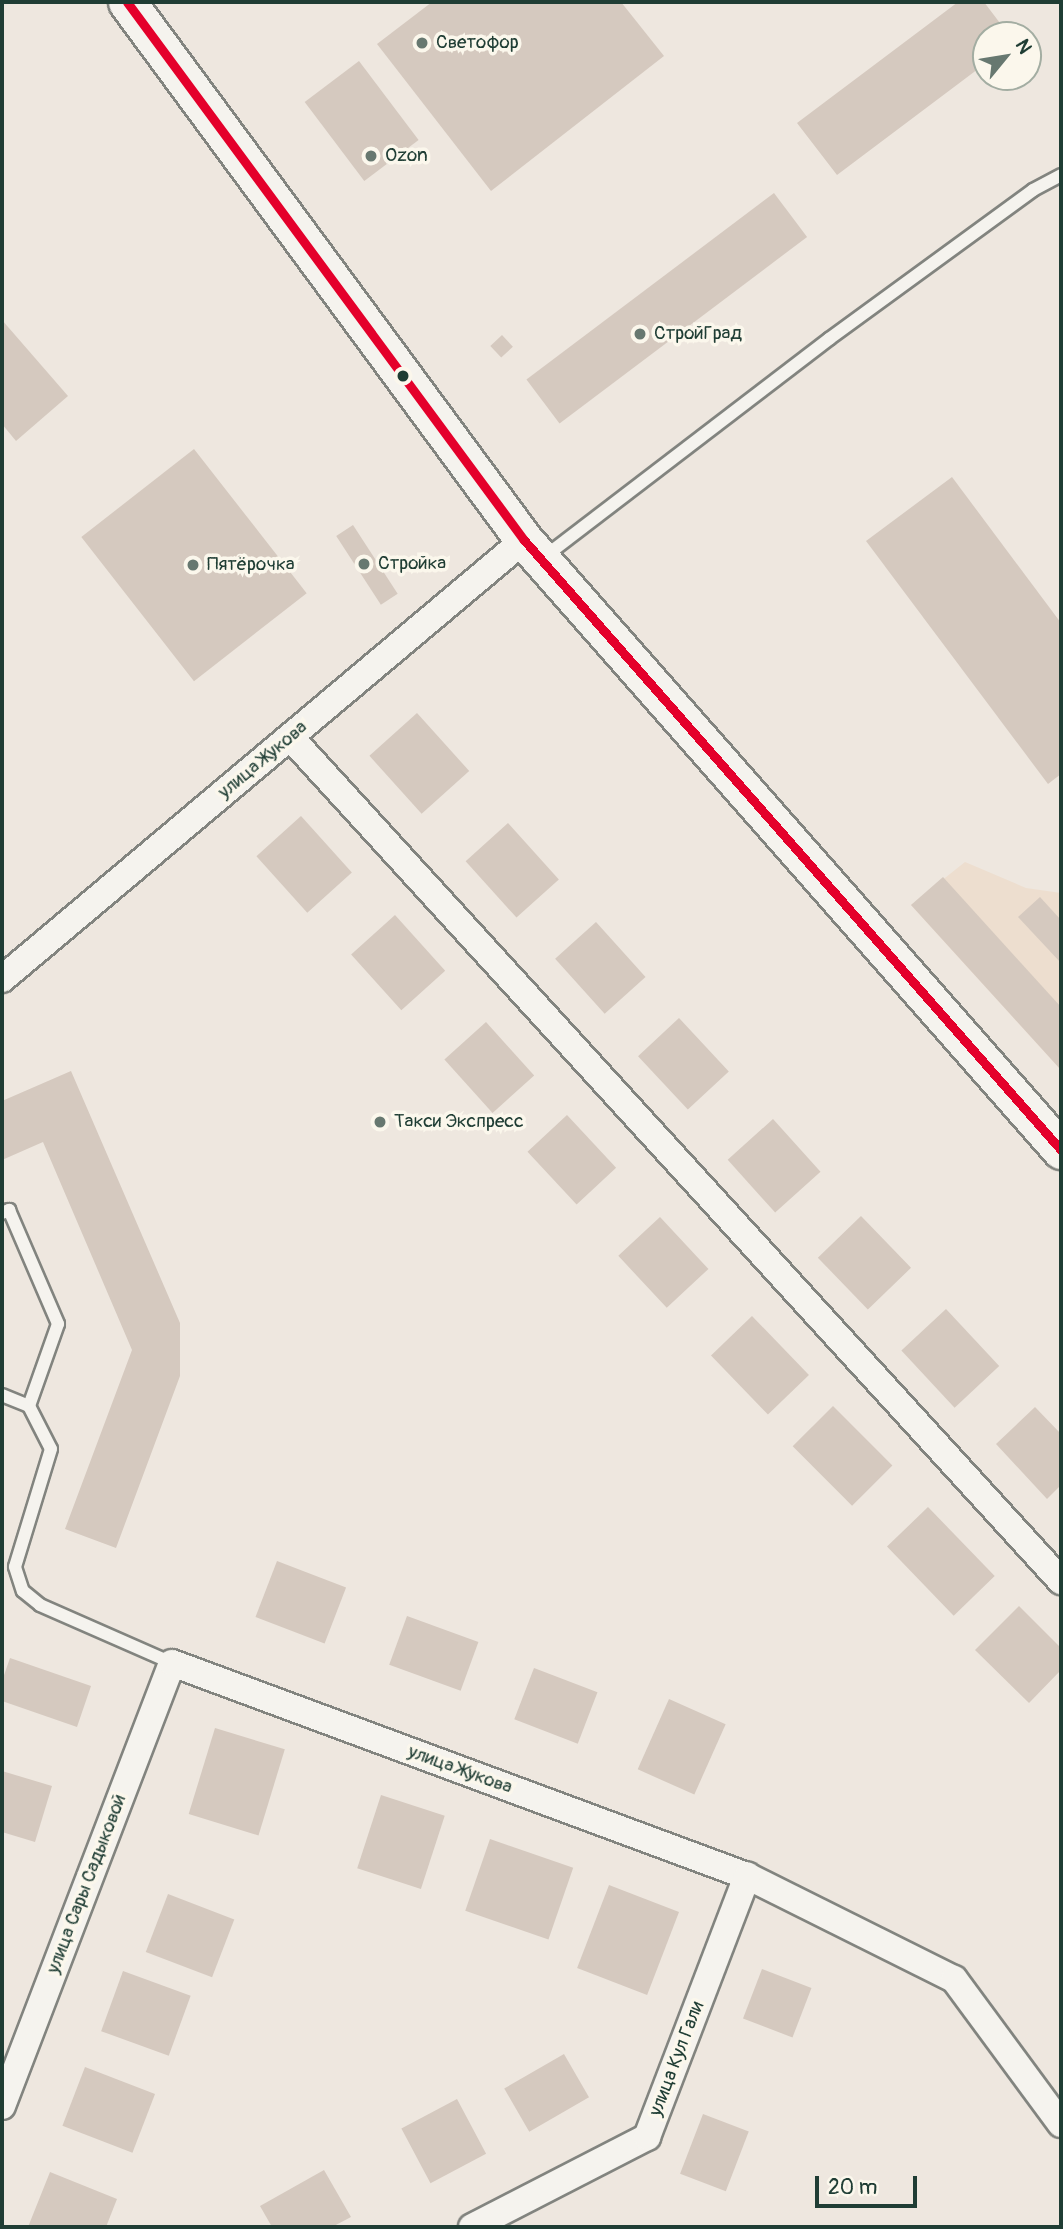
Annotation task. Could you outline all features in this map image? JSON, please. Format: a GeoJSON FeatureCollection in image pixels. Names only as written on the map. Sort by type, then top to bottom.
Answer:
{"type":"FeatureCollection","features":[{"type":"Feature","properties":{"kind":"main road"},"geometry":{"type":"LineString","coordinates":[[127,2],[532,550],[1061,1150]]}},
{"type":"Feature","properties":{"kind":"street","name":"улица Жукова"},"geometry":{"type":"LineString","coordinates":[[2,979],[290,738],[532,550]]}},
{"type":"Feature","properties":{"kind":"street"},"geometry":{"type":"LineString","coordinates":[[290,738],[1061,1581]]}},
{"type":"Feature","properties":{"kind":"street","name":"улица Жукова"},"geometry":{"type":"LineString","coordinates":[[172,1663],[747,1876],[954,1979],[1061,2124]]}},
{"type":"Feature","properties":{"kind":"street","name":"улица Сары Садыковой"},"geometry":{"type":"LineString","coordinates":[[2,2106],[172,1663]]}},
{"type":"Feature","properties":{"kind":"street","name":"улица Кул Гали"},"geometry":{"type":"LineString","coordinates":[[472,2227],[647,2137],[747,1876]]}},
{"type":"Feature","properties":{"kind":"lane"},"geometry":{"type":"LineString","coordinates":[[532,550],[1033,190],[1061,175]]}},
{"type":"Feature","properties":{"kind":"lane"},"geometry":{"type":"LineString","coordinates":[[2,1213],[9,1210],[58,1324],[29,1406]]}},
{"type":"Feature","properties":{"kind":"lane"},"geometry":{"type":"LineString","coordinates":[[2,1395],[29,1406],[51,1449],[15,1567],[23,1591],[40,1605],[172,1663]]}},
{"type":"Feature","properties":{"kind":"shaded area"},"geometry":{"type":"Polygon","coordinates":[[[965,862],[1026,888],[1061,893],[1061,1070],[911,905],[965,862]]]}},
{"type":"Feature","properties":{"kind":"building"},"geometry":{"type":"Polygon","coordinates":[[[432,2],[621,2],[664,56],[491,191],[377,44],[432,2]]]}},
{"type":"Feature","properties":{"kind":"building"},"geometry":{"type":"Polygon","coordinates":[[[958,2],[984,2],[998,21],[972,21],[972,74],[837,175],[797,123],[958,2]]]}},
{"type":"Feature","properties":{"kind":"building"},"geometry":{"type":"Polygon","coordinates":[[[359,61],[419,140],[364,181],[305,102],[359,61]]]}},
{"type":"Feature","properties":{"kind":"building"},"geometry":{"type":"Polygon","coordinates":[[[774,193],[807,237],[560,423],[526,380],[774,193]]]}},
{"type":"Feature","properties":{"kind":"building"},"geometry":{"type":"Polygon","coordinates":[[[2,320],[68,396],[16,441],[2,424],[2,320]]]}},
{"type":"Feature","properties":{"kind":"building"},"geometry":{"type":"Polygon","coordinates":[[[502,335],[513,347],[501,358],[490,346],[502,335]]]}},
{"type":"Feature","properties":{"kind":"building","name":"Пятёрочка"},"geometry":{"type":"Polygon","coordinates":[[[194,449],[307,593],[194,681],[81,537],[194,449]]]}},
{"type":"Feature","properties":{"kind":"building"},"geometry":{"type":"Polygon","coordinates":[[[952,477],[1061,623],[1061,774],[1048,784],[866,541],[952,477]]]}},
{"type":"Feature","properties":{"kind":"building"},"geometry":{"type":"Polygon","coordinates":[[[353,525],[398,594],[381,605],[336,536],[353,525]]]}},
{"type":"Feature","properties":{"kind":"building"},"geometry":{"type":"Polygon","coordinates":[[[417,713],[469,771],[422,814],[369,756],[417,713]]]}},
{"type":"Feature","properties":{"kind":"building"},"geometry":{"type":"Polygon","coordinates":[[[301,816],[352,872],[307,913],[256,856],[301,816]]]}},
{"type":"Feature","properties":{"kind":"building"},"geometry":{"type":"Polygon","coordinates":[[[508,823],[559,879],[516,918],[466,861],[508,823]]]}},
{"type":"Feature","properties":{"kind":"building"},"geometry":{"type":"Polygon","coordinates":[[[943,877],[1061,1007],[1061,1070],[911,905],[943,877]]]}},
{"type":"Feature","properties":{"kind":"building"},"geometry":{"type":"Polygon","coordinates":[[[1040,897],[1061,920],[1061,963],[1018,917],[1040,897]]]}},
{"type":"Feature","properties":{"kind":"building"},"geometry":{"type":"Polygon","coordinates":[[[395,915],[445,971],[401,1010],[351,954],[395,915]]]}},
{"type":"Feature","properties":{"kind":"building"},"geometry":{"type":"Polygon","coordinates":[[[596,922],[646,977],[605,1014],[555,959],[596,922]]]}},
{"type":"Feature","properties":{"kind":"building"},"geometry":{"type":"Polygon","coordinates":[[[679,1018],[729,1071],[688,1110],[638,1056],[679,1018]]]}},
{"type":"Feature","properties":{"kind":"building"},"geometry":{"type":"Polygon","coordinates":[[[486,1022],[534,1076],[493,1113],[444,1059],[486,1022]]]}},
{"type":"Feature","properties":{"kind":"building"},"geometry":{"type":"Polygon","coordinates":[[[71,1071],[180,1323],[180,1376],[116,1548],[65,1529],[132,1350],[43,1142],[2,1160],[2,1101],[71,1071]]]}},
{"type":"Feature","properties":{"kind":"building"},"geometry":{"type":"Polygon","coordinates":[[[567,1115],[616,1168],[577,1204],[528,1152],[567,1115]]]}},
{"type":"Feature","properties":{"kind":"building"},"geometry":{"type":"Polygon","coordinates":[[[773,1119],[821,1172],[775,1213],[728,1160],[773,1119]]]}},
{"type":"Feature","properties":{"kind":"building"},"geometry":{"type":"Polygon","coordinates":[[[861,1216],[911,1268],[868,1309],[818,1258],[861,1216]]]}},
{"type":"Feature","properties":{"kind":"building"},"geometry":{"type":"Polygon","coordinates":[[[660,1217],[708,1269],[667,1308],[618,1256],[660,1217]]]}},
{"type":"Feature","properties":{"kind":"building"},"geometry":{"type":"Polygon","coordinates":[[[946,1309],[999,1366],[955,1408],[901,1351],[946,1309]]]}},
{"type":"Feature","properties":{"kind":"building"},"geometry":{"type":"Polygon","coordinates":[[[752,1316],[809,1375],[768,1415],[711,1356],[752,1316]]]}},
{"type":"Feature","properties":{"kind":"building"},"geometry":{"type":"Polygon","coordinates":[[[833,1406],[892,1465],[852,1506],[793,1446],[833,1406]]]}},
{"type":"Feature","properties":{"kind":"building"},"geometry":{"type":"Polygon","coordinates":[[[1035,1407],[1061,1434],[1061,1485],[1047,1499],[996,1444],[1035,1407]]]}},
{"type":"Feature","properties":{"kind":"building"},"geometry":{"type":"Polygon","coordinates":[[[928,1507],[995,1576],[954,1616],[887,1547],[928,1507]]]}},
{"type":"Feature","properties":{"kind":"building"},"geometry":{"type":"Polygon","coordinates":[[[277,1561],[346,1588],[325,1644],[255,1617],[277,1561]]]}},
{"type":"Feature","properties":{"kind":"building"},"geometry":{"type":"Polygon","coordinates":[[[1019,1606],[1061,1648],[1061,1670],[1029,1703],[975,1650],[1019,1606]]]}},
{"type":"Feature","properties":{"kind":"building"},"geometry":{"type":"Polygon","coordinates":[[[407,1616],[478,1642],[461,1691],[389,1665],[407,1616]]]}},
{"type":"Feature","properties":{"kind":"building"},"geometry":{"type":"Polygon","coordinates":[[[10,1658],[91,1686],[77,1727],[2,1701],[2,1681],[10,1658]]]}},
{"type":"Feature","properties":{"kind":"building"},"geometry":{"type":"Polygon","coordinates":[[[534,1668],[597,1692],[578,1744],[514,1719],[534,1668]]]}},
{"type":"Feature","properties":{"kind":"building"},"geometry":{"type":"Polygon","coordinates":[[[669,1699],[726,1724],[694,1795],[638,1769],[669,1699]]]}},
{"type":"Feature","properties":{"kind":"building"},"geometry":{"type":"Polygon","coordinates":[[[215,1728],[285,1749],[258,1835],[189,1814],[215,1728]]]}},
{"type":"Feature","properties":{"kind":"building"},"geometry":{"type":"Polygon","coordinates":[[[2,1771],[52,1786],[35,1842],[2,1832],[2,1771]]]}},
{"type":"Feature","properties":{"kind":"building"},"geometry":{"type":"Polygon","coordinates":[[[381,1795],[445,1816],[421,1889],[357,1868],[381,1795]]]}},
{"type":"Feature","properties":{"kind":"building"},"geometry":{"type":"Polygon","coordinates":[[[490,1839],[573,1868],[548,1940],[465,1911],[490,1839]]]}},
{"type":"Feature","properties":{"kind":"building"},"geometry":{"type":"Polygon","coordinates":[[[609,1885],[679,1912],[647,1995],[577,1968],[609,1885]]]}},
{"type":"Feature","properties":{"kind":"building"},"geometry":{"type":"Polygon","coordinates":[[[168,1894],[234,1919],[212,1977],[146,1952],[168,1894]]]}},
{"type":"Feature","properties":{"kind":"building"},"geometry":{"type":"Polygon","coordinates":[[[762,1969],[811,1988],[792,2037],[743,2018],[762,1969]]]}},
{"type":"Feature","properties":{"kind":"building"},"geometry":{"type":"Polygon","coordinates":[[[123,1971],[191,1996],[169,2056],[101,2031],[123,1971]]]}},
{"type":"Feature","properties":{"kind":"building"},"geometry":{"type":"Polygon","coordinates":[[[564,2054],[589,2097],[529,2132],[504,2088],[564,2054]]]}},
{"type":"Feature","properties":{"kind":"building"},"geometry":{"type":"Polygon","coordinates":[[[85,2067],[155,2094],[132,2153],[62,2126],[85,2067]]]}},
{"type":"Feature","properties":{"kind":"building"},"geometry":{"type":"Polygon","coordinates":[[[457,2099],[486,2154],[430,2183],[401,2129],[457,2099]]]}},
{"type":"Feature","properties":{"kind":"building"},"geometry":{"type":"Polygon","coordinates":[[[703,2114],[749,2132],[726,2191],[680,2174],[703,2114]]]}},
{"type":"Feature","properties":{"kind":"building"},"geometry":{"type":"Polygon","coordinates":[[[324,2170],[351,2217],[332,2227],[272,2227],[260,2206],[324,2170]]]}},
{"type":"Feature","properties":{"kind":"building"},"geometry":{"type":"Polygon","coordinates":[[[50,2172],[117,2199],[106,2227],[28,2227],[50,2172]]]}},
{"type":"Feature","properties":{"kind":"transit line"},"geometry":{"type":"LineString","coordinates":[[127,2],[524,540],[1061,1150]]}},
{"type":"Feature","properties":{"kind":"place","name":"Светофор"},"geometry":{"type":"Point","coordinates":[422,43]}},
{"type":"Feature","properties":{"kind":"place","name":"Ozon"},"geometry":{"type":"Point","coordinates":[371,156]}},
{"type":"Feature","properties":{"kind":"place","name":"СтройГрад"},"geometry":{"type":"Point","coordinates":[640,334]}},
{"type":"Feature","properties":{"kind":"place","name":"Стройка"},"geometry":{"type":"Point","coordinates":[364,564]}},
{"type":"Feature","properties":{"kind":"place","name":"Пятёрочка"},"geometry":{"type":"Point","coordinates":[193,565]}},
{"type":"Feature","properties":{"kind":"place","name":"Такси Экспресс"},"geometry":{"type":"Point","coordinates":[380,1122]}}]}
